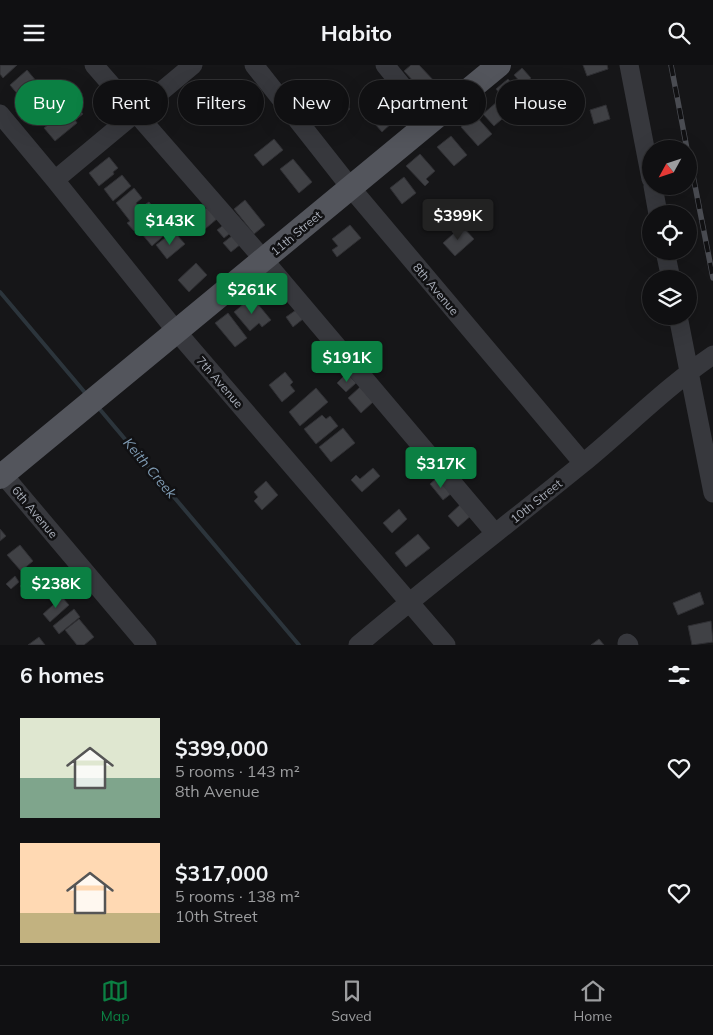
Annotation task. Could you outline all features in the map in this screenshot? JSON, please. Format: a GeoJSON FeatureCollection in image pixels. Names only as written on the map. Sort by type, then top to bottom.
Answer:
{"type":"FeatureCollection","features":[{"type":"Feature","properties":{"kind":"main road","name":"11th Street"},"geometry":{"type":"LineString","coordinates":[[480,80],[498,65]]}},
{"type":"Feature","properties":{"kind":"main road","name":"11th Street"},"geometry":{"type":"LineString","coordinates":[[1,474],[177,332],[426,125]]}},
{"type":"Feature","properties":{"kind":"street"},"geometry":{"type":"LineString","coordinates":[[94,65],[107,80]]}},
{"type":"Feature","properties":{"kind":"street"},"geometry":{"type":"LineString","coordinates":[[168,86],[193,65]]}},
{"type":"Feature","properties":{"kind":"street","name":"8th Avenue"},"geometry":{"type":"LineString","coordinates":[[254,65],[351,188],[583,463]]}},
{"type":"Feature","properties":{"kind":"street"},"geometry":{"type":"LineString","coordinates":[[385,65],[397,80]]}},
{"type":"Feature","properties":{"kind":"street"},"geometry":{"type":"LineString","coordinates":[[629,65],[643,140]]}},
{"type":"Feature","properties":{"kind":"street","name":"7th Avenue"},"geometry":{"type":"LineString","coordinates":[[0,114],[177,332],[446,645]]}},
{"type":"Feature","properties":{"kind":"street"},"geometry":{"type":"LineString","coordinates":[[55,180],[122,125]]}},
{"type":"Feature","properties":{"kind":"street"},"geometry":{"type":"LineString","coordinates":[[145,125],[264,260],[495,533]]}},
{"type":"Feature","properties":{"kind":"street"},"geometry":{"type":"LineString","coordinates":[[680,325],[713,493]]}},
{"type":"Feature","properties":{"kind":"street","name":"10th Street"},"geometry":{"type":"LineString","coordinates":[[358,645],[410,601],[583,463],[689,372],[713,355]]}},
{"type":"Feature","properties":{"kind":"street","name":"6th Avenue"},"geometry":{"type":"LineString","coordinates":[[1,474],[147,645]]}},
{"type":"Feature","properties":{"kind":"building"},"geometry":{"type":"Polygon","coordinates":[[[0,65],[17,65],[3,78],[0,74],[0,65]]]}},
{"type":"Feature","properties":{"kind":"building"},"geometry":{"type":"Polygon","coordinates":[[[411,65],[419,65],[433,80],[412,80],[404,71],[411,65]]]}},
{"type":"Feature","properties":{"kind":"building"},"geometry":{"type":"Polygon","coordinates":[[[583,65],[607,65],[608,69],[587,76],[583,65]]]}},
{"type":"Feature","properties":{"kind":"building"},"geometry":{"type":"Polygon","coordinates":[[[522,68],[531,78],[529,80],[518,80],[514,75],[522,68]]]}},
{"type":"Feature","properties":{"kind":"building"},"geometry":{"type":"Polygon","coordinates":[[[27,70],[35,80],[16,80],[27,70]]]}},
{"type":"Feature","properties":{"kind":"building"},"geometry":{"type":"Polygon","coordinates":[[[15,81],[15,91],[10,85],[15,81]]]}},
{"type":"Feature","properties":{"kind":"building"},"geometry":{"type":"Polygon","coordinates":[[[496,103],[496,124],[494,126],[486,117],[486,111],[496,103]]]}},
{"type":"Feature","properties":{"kind":"building"},"geometry":{"type":"Polygon","coordinates":[[[606,105],[610,119],[594,124],[590,110],[606,105]]]}},
{"type":"Feature","properties":{"kind":"building"},"geometry":{"type":"Polygon","coordinates":[[[48,125],[75,125],[55,141],[44,128],[48,125]]]}},
{"type":"Feature","properties":{"kind":"building"},"geometry":{"type":"Polygon","coordinates":[[[376,125],[390,125],[382,132],[376,125]]]}},
{"type":"Feature","properties":{"kind":"building"},"geometry":{"type":"Polygon","coordinates":[[[463,125],[484,125],[492,134],[478,146],[461,127],[463,125]]]}},
{"type":"Feature","properties":{"kind":"building"},"geometry":{"type":"Polygon","coordinates":[[[451,136],[467,155],[454,166],[437,147],[451,136]]]}},
{"type":"Feature","properties":{"kind":"building"},"geometry":{"type":"Polygon","coordinates":[[[274,139],[283,150],[263,166],[254,155],[274,139]]]}},
{"type":"Feature","properties":{"kind":"building"},"geometry":{"type":"Polygon","coordinates":[[[420,154],[435,171],[426,179],[429,182],[425,186],[406,166],[420,154]]]}},
{"type":"Feature","properties":{"kind":"building"},"geometry":{"type":"Polygon","coordinates":[[[109,157],[118,168],[113,172],[114,174],[99,186],[89,173],[109,157]]]}},
{"type":"Feature","properties":{"kind":"building"},"geometry":{"type":"Polygon","coordinates":[[[293,159],[312,182],[299,193],[280,169],[293,159]]]}},
{"type":"Feature","properties":{"kind":"building"},"geometry":{"type":"Polygon","coordinates":[[[122,175],[131,186],[113,201],[104,189],[122,175]]]}},
{"type":"Feature","properties":{"kind":"building"},"geometry":{"type":"Polygon","coordinates":[[[404,177],[416,193],[402,204],[390,188],[404,177]]]}},
{"type":"Feature","properties":{"kind":"building"},"geometry":{"type":"Polygon","coordinates":[[[134,188],[142,198],[136,203],[140,208],[149,202],[158,214],[134,231],[127,223],[130,221],[116,203],[134,188]]]}},
{"type":"Feature","properties":{"kind":"building"},"geometry":{"type":"Polygon","coordinates":[[[245,200],[265,225],[254,234],[234,209],[245,200]]]}},
{"type":"Feature","properties":{"kind":"building"},"geometry":{"type":"Polygon","coordinates":[[[208,207],[218,218],[205,229],[195,217],[208,207]]]}},
{"type":"Feature","properties":{"kind":"building"},"geometry":{"type":"Polygon","coordinates":[[[160,219],[170,230],[152,246],[142,234],[160,219]]]}},
{"type":"Feature","properties":{"kind":"building"},"geometry":{"type":"Polygon","coordinates":[[[226,223],[233,231],[224,238],[217,230],[226,223]]]}},
{"type":"Feature","properties":{"kind":"building"},"geometry":{"type":"Polygon","coordinates":[[[350,225],[361,238],[337,257],[332,250],[338,246],[332,239],[350,225]]]}},
{"type":"Feature","properties":{"kind":"building"},"geometry":{"type":"Polygon","coordinates":[[[462,226],[474,239],[455,256],[443,243],[462,226]]]}},
{"type":"Feature","properties":{"kind":"building"},"geometry":{"type":"Polygon","coordinates":[[[176,234],[185,244],[167,259],[156,245],[165,238],[168,241],[176,234]]]}},
{"type":"Feature","properties":{"kind":"building"},"geometry":{"type":"Polygon","coordinates":[[[233,235],[241,244],[231,252],[223,243],[233,235]]]}},
{"type":"Feature","properties":{"kind":"building"},"geometry":{"type":"Polygon","coordinates":[[[196,263],[207,275],[189,292],[178,280],[196,263]]]}},
{"type":"Feature","properties":{"kind":"building"},"geometry":{"type":"Polygon","coordinates":[[[252,297],[271,320],[262,327],[259,323],[250,331],[234,312],[252,297]]]}},
{"type":"Feature","properties":{"kind":"building"},"geometry":{"type":"Polygon","coordinates":[[[296,310],[303,319],[293,327],[286,317],[296,310]]]}},
{"type":"Feature","properties":{"kind":"building"},"geometry":{"type":"Polygon","coordinates":[[[228,313],[247,338],[235,347],[215,323],[228,313]]]}},
{"type":"Feature","properties":{"kind":"building"},"geometry":{"type":"Polygon","coordinates":[[[285,372],[293,382],[290,385],[295,391],[282,402],[269,385],[285,372]]]}},
{"type":"Feature","properties":{"kind":"building"},"geometry":{"type":"Polygon","coordinates":[[[347,373],[356,383],[346,392],[337,383],[347,373]]]}},
{"type":"Feature","properties":{"kind":"building"},"geometry":{"type":"Polygon","coordinates":[[[360,387],[373,402],[361,413],[348,398],[360,387]]]}},
{"type":"Feature","properties":{"kind":"building"},"geometry":{"type":"Polygon","coordinates":[[[316,388],[328,402],[300,426],[289,412],[316,388]]]}},
{"type":"Feature","properties":{"kind":"building"},"geometry":{"type":"Polygon","coordinates":[[[322,415],[326,419],[330,416],[338,426],[316,444],[304,429],[322,415]]]}},
{"type":"Feature","properties":{"kind":"building"},"geometry":{"type":"Polygon","coordinates":[[[343,428],[355,443],[331,462],[319,447],[343,428]]]}},
{"type":"Feature","properties":{"kind":"building"},"geometry":{"type":"Polygon","coordinates":[[[373,468],[380,476],[362,492],[351,480],[356,475],[360,479],[373,468]]]}},
{"type":"Feature","properties":{"kind":"building"},"geometry":{"type":"Polygon","coordinates":[[[438,477],[452,493],[443,500],[430,484],[438,477]]]}},
{"type":"Feature","properties":{"kind":"building"},"geometry":{"type":"Polygon","coordinates":[[[266,481],[278,495],[262,510],[254,501],[258,497],[254,492],[266,481]]]}},
{"type":"Feature","properties":{"kind":"building"},"geometry":{"type":"Polygon","coordinates":[[[463,502],[473,514],[458,527],[448,516],[463,502]]]}},
{"type":"Feature","properties":{"kind":"building"},"geometry":{"type":"Polygon","coordinates":[[[399,509],[407,519],[392,533],[383,523],[399,509]]]}},
{"type":"Feature","properties":{"kind":"building"},"geometry":{"type":"Polygon","coordinates":[[[0,529],[6,536],[0,541],[0,529]]]}},
{"type":"Feature","properties":{"kind":"building"},"geometry":{"type":"Polygon","coordinates":[[[418,534],[430,548],[406,567],[395,553],[418,534]]]}},
{"type":"Feature","properties":{"kind":"building"},"geometry":{"type":"Polygon","coordinates":[[[20,545],[33,561],[21,571],[7,555],[20,545]]]}},
{"type":"Feature","properties":{"kind":"building"},"geometry":{"type":"Polygon","coordinates":[[[40,569],[48,579],[42,583],[44,587],[30,598],[20,586],[40,569]]]}},
{"type":"Feature","properties":{"kind":"building"},"geometry":{"type":"Polygon","coordinates":[[[15,576],[19,582],[11,589],[6,584],[15,576]]]}},
{"type":"Feature","properties":{"kind":"building"},"geometry":{"type":"Polygon","coordinates":[[[700,592],[704,604],[678,615],[673,603],[700,592]]]}},
{"type":"Feature","properties":{"kind":"building"},"geometry":{"type":"Polygon","coordinates":[[[62,597],[69,605],[50,622],[43,614],[62,597]]]}},
{"type":"Feature","properties":{"kind":"building"},"geometry":{"type":"Polygon","coordinates":[[[74,609],[80,617],[59,634],[53,626],[74,609]]]}},
{"type":"Feature","properties":{"kind":"building"},"geometry":{"type":"Polygon","coordinates":[[[79,619],[94,637],[84,645],[77,645],[65,630],[79,619]]]}},
{"type":"Feature","properties":{"kind":"building"},"geometry":{"type":"Polygon","coordinates":[[[711,621],[713,642],[692,645],[688,626],[711,621]]]}},
{"type":"Feature","properties":{"kind":"building"},"geometry":{"type":"Polygon","coordinates":[[[39,637],[45,645],[28,645],[39,637]]]}},
{"type":"Feature","properties":{"kind":"building"},"geometry":{"type":"Polygon","coordinates":[[[599,639],[604,645],[591,645],[599,639]]]}},
{"type":"Feature","properties":{"kind":"waterway","name":"Keith Creek"},"geometry":{"type":"LineString","coordinates":[[0,292],[87,395]]}},
{"type":"Feature","properties":{"kind":"waterway","name":"Keith Creek"},"geometry":{"type":"LineString","coordinates":[[97,406],[299,645]]}},
{"type":"Feature","properties":{"kind":"railway"},"geometry":{"type":"LineString","coordinates":[[671,65],[685,140]]}},
{"type":"Feature","properties":{"kind":"railway"},"geometry":{"type":"LineString","coordinates":[[697,195],[713,278]]}}]}
